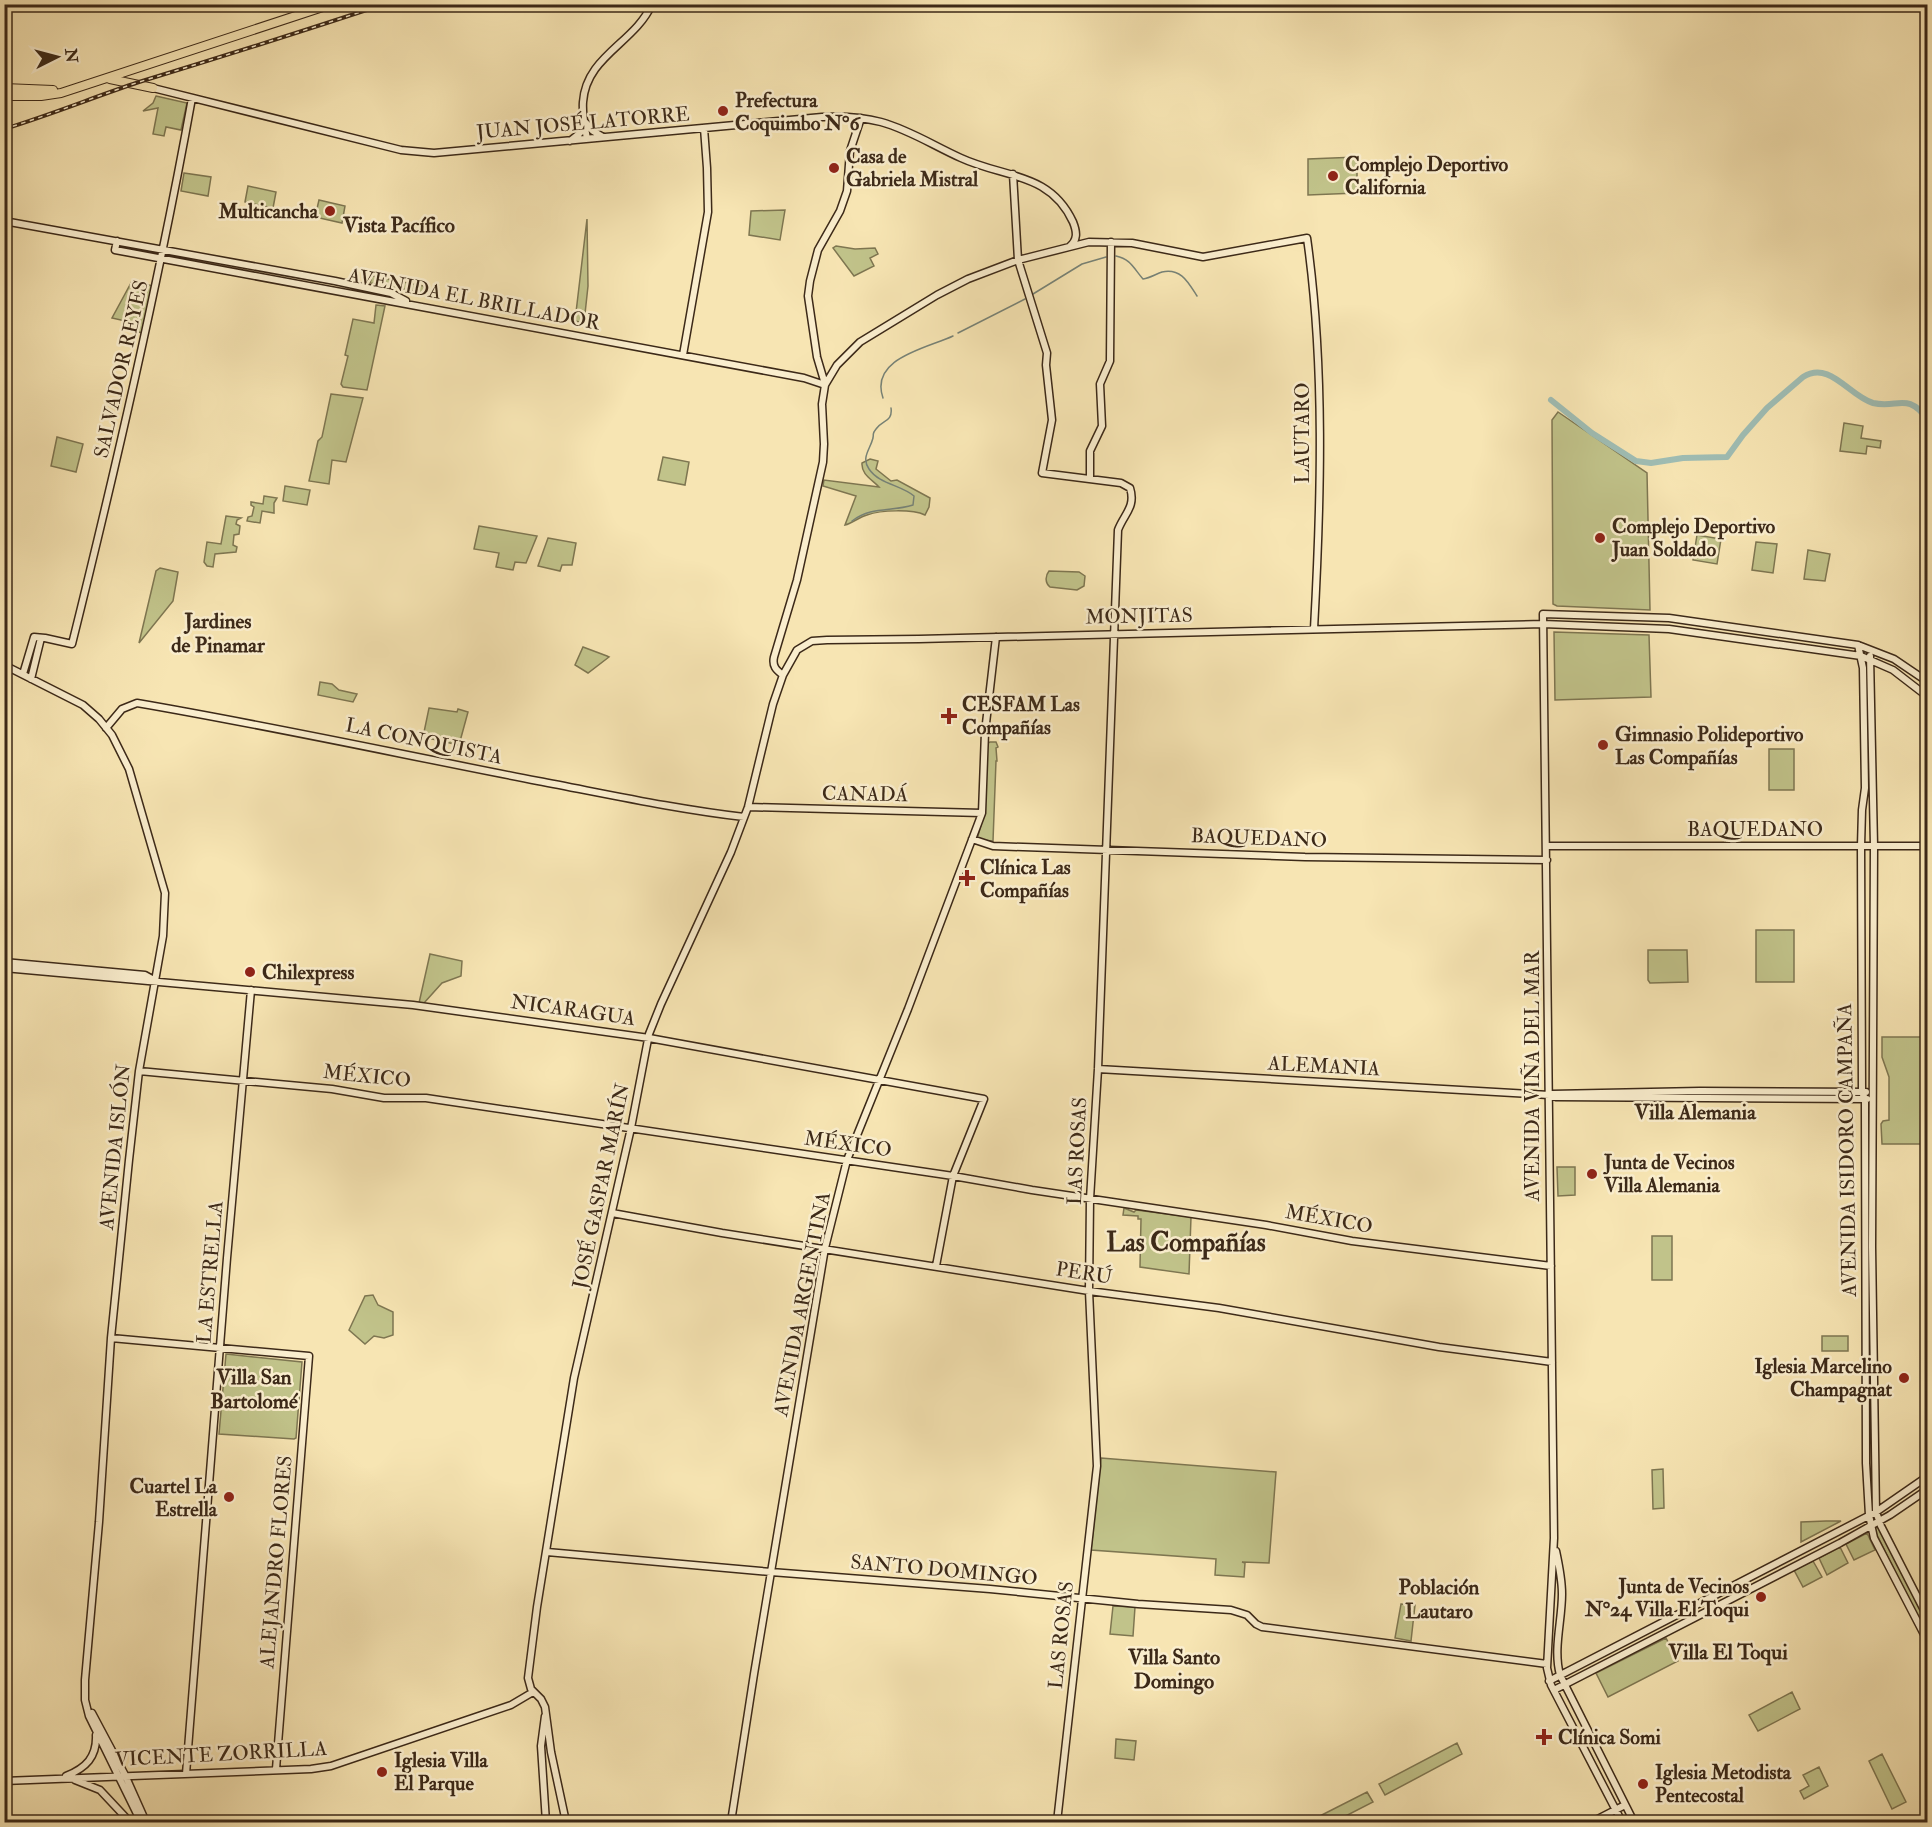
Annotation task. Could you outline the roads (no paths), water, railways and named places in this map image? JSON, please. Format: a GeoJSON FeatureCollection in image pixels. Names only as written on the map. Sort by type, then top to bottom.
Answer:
{"type":"FeatureCollection","features":[{"type":"Feature","properties":{"kind":"highway"},"geometry":{"type":"LineString","coordinates":[[4,88],[51,90],[72,87],[320,4]]}},
{"type":"Feature","properties":{"kind":"highway"},"geometry":{"type":"LineString","coordinates":[[4,96],[54,94],[332,4]]}},
{"type":"Feature","properties":{"kind":"highway"},"geometry":{"type":"LineString","coordinates":[[133,70],[137,83]]}},
{"type":"Feature","properties":{"kind":"highway"},"geometry":{"type":"LineString","coordinates":[[106,79],[137,83],[153,88]]}},
{"type":"Feature","properties":{"kind":"street"},"geometry":{"type":"LineString","coordinates":[[586,139],[584,92],[591,73],[604,57],[640,24],[652,4]]}},
{"type":"Feature","properties":{"kind":"street","name":"JUAN JOSÉ LATORRE"},"geometry":{"type":"LineString","coordinates":[[153,88],[417,153],[822,117],[861,118],[903,129],[962,159],[1037,183],[1054,196],[1068,213],[1076,232]]}},
{"type":"Feature","properties":{"kind":"street","name":"SALVADOR REYES"},"geometry":{"type":"LineString","coordinates":[[41,638],[72,644],[105,514],[164,250],[192,98]]}},
{"type":"Feature","properties":{"kind":"street"},"geometry":{"type":"LineString","coordinates":[[783,675],[776,671],[773,663],[797,580],[823,462],[822,404],[825,385],[817,357],[808,296],[810,281],[819,250],[840,211],[847,191],[850,151],[861,118]]}},
{"type":"Feature","properties":{"kind":"street"},"geometry":{"type":"LineString","coordinates":[[584,120],[593,131],[605,138]]}},
{"type":"Feature","properties":{"kind":"street"},"geometry":{"type":"LineString","coordinates":[[568,141],[580,133],[584,120]]}},
{"type":"Feature","properties":{"kind":"street"},"geometry":{"type":"LineString","coordinates":[[683,355],[708,212],[704,128]]}},
{"type":"Feature","properties":{"kind":"street"},"geometry":{"type":"LineString","coordinates":[[825,385],[844,357],[860,342],[937,294],[968,279],[1018,260],[1089,242],[1111,242],[1110,361],[1100,384],[1102,426],[1090,451],[1090,478],[1042,473],[1052,420],[1046,365],[1047,353],[1018,260],[1013,174]]}},
{"type":"Feature","properties":{"kind":"street","name":"AVENIDA EL BRILLADOR"},"geometry":{"type":"LineString","coordinates":[[4,221],[391,293],[414,305]]}},
{"type":"Feature","properties":{"kind":"street"},"geometry":{"type":"LineString","coordinates":[[1076,232],[1089,242]]}},
{"type":"Feature","properties":{"kind":"street"},"geometry":{"type":"LineString","coordinates":[[1069,247],[1075,241],[1076,232]]}},
{"type":"Feature","properties":{"kind":"street","name":"LAUTARO"},"geometry":{"type":"LineString","coordinates":[[1111,242],[1132,243],[1203,257],[1307,238],[1318,365],[1319,526],[1314,629]]}},
{"type":"Feature","properties":{"kind":"street","name":"AVENIDA EL BRILLADOR"},"geometry":{"type":"LineString","coordinates":[[117,241],[115,250],[804,378],[825,385]]}},
{"type":"Feature","properties":{"kind":"street"},"geometry":{"type":"LineString","coordinates":[[262,276],[266,268]]}},
{"type":"Feature","properties":{"kind":"street","name":"LAS ROSAS"},"geometry":{"type":"LineString","coordinates":[[1057,1822],[1097,1466],[1089,1291],[1090,1199],[1098,1069],[1118,530],[1132,505],[1132,494],[1127,484],[1090,478]]}},
{"type":"Feature","properties":{"kind":"street","name":"AVENIDA VIÑA DEL MAR"},"geometry":{"type":"LineString","coordinates":[[1622,1822],[1549,1681],[1547,1664],[1554,1538],[1543,614],[1669,618],[1858,645]]}},
{"type":"Feature","properties":{"kind":"street","name":"MONJITAS"},"geometry":{"type":"LineString","coordinates":[[773,704],[783,675],[796,650],[812,641],[1543,624],[1669,629],[1862,656],[1900,674],[1928,698]]}},
{"type":"Feature","properties":{"kind":"street","name":"AVENIDA ARGENTINA"},"geometry":{"type":"LineString","coordinates":[[731,1822],[825,1248],[847,1160],[982,813],[985,732],[996,637]]}},
{"type":"Feature","properties":{"kind":"street"},"geometry":{"type":"LineString","coordinates":[[23,674],[32,639],[41,638],[31,679]]}},
{"type":"Feature","properties":{"kind":"street"},"geometry":{"type":"LineString","coordinates":[[1858,645],[1904,664],[1928,682]]}},
{"type":"Feature","properties":{"kind":"street","name":"AVENIDA ISIDORO CAMPAÑA"},"geometry":{"type":"LineString","coordinates":[[1858,645],[1862,656],[1865,797],[1862,810],[1861,846],[1866,1464],[1869,1515],[1874,1538],[1928,1642]]}},
{"type":"Feature","properties":{"kind":"street","name":"AVENIDA ISIDORO CAMPAÑA"},"geometry":{"type":"LineString","coordinates":[[1870,649],[1874,846],[1872,1247],[1876,1512],[1928,1618]]}},
{"type":"Feature","properties":{"kind":"street","name":"AVENIDA ISLÓN"},"geometry":{"type":"LineString","coordinates":[[4,665],[83,705],[106,728],[117,743],[129,769],[163,882],[165,907],[163,936],[139,1071],[111,1338],[99,1521],[85,1680],[86,1702],[95,1729],[122,1775],[141,1822]]}},
{"type":"Feature","properties":{"kind":"street","name":"LA CONQUISTA"},"geometry":{"type":"LineString","coordinates":[[106,728],[122,709],[136,703],[287,730],[654,804],[744,817]]}},
{"type":"Feature","properties":{"kind":"street","name":"JOSÉ GASPAR MARÍN"},"geometry":{"type":"LineString","coordinates":[[533,1692],[528,1682],[528,1674],[574,1378],[631,1128],[649,1038],[661,1004],[715,888],[748,807],[773,704]]}},
{"type":"Feature","properties":{"kind":"street","name":"CANADÁ"},"geometry":{"type":"LineString","coordinates":[[748,807],[982,813]]}},
{"type":"Feature","properties":{"kind":"street","name":"BAQUEDANO"},"geometry":{"type":"LineString","coordinates":[[972,839],[993,846],[1305,857],[1547,860]]}},
{"type":"Feature","properties":{"kind":"street","name":"BAQUEDANO"},"geometry":{"type":"LineString","coordinates":[[1547,846],[1928,846]]}},
{"type":"Feature","properties":{"kind":"street"},"geometry":{"type":"LineString","coordinates":[[4,962],[145,975],[154,980]]}},
{"type":"Feature","properties":{"kind":"street"},"geometry":{"type":"LineString","coordinates":[[4,968],[154,980]]}},
{"type":"Feature","properties":{"kind":"street","name":"NICARAGUA"},"geometry":{"type":"LineString","coordinates":[[154,980],[413,1005],[649,1038],[984,1099],[953,1176]]}},
{"type":"Feature","properties":{"kind":"street","name":"LA ESTRELLA"},"geometry":{"type":"LineString","coordinates":[[186,1774],[251,990]]}},
{"type":"Feature","properties":{"kind":"street","name":"ALEMANIA"},"geometry":{"type":"LineString","coordinates":[[1098,1069],[1560,1097],[1864,1095],[1873,1092]]}},
{"type":"Feature","properties":{"kind":"street","name":"MÉXICO"},"geometry":{"type":"LineString","coordinates":[[139,1071],[332,1089],[384,1098],[426,1098],[953,1176],[1248,1222],[1352,1241],[1551,1266]]}},
{"type":"Feature","properties":{"kind":"street","name":"ALEMANIA"},"geometry":{"type":"LineString","coordinates":[[1864,1095],[1873,1101]]}},
{"type":"Feature","properties":{"kind":"street"},"geometry":{"type":"LineString","coordinates":[[936,1266],[953,1176]]}},
{"type":"Feature","properties":{"kind":"street","name":"PERÚ"},"geometry":{"type":"LineString","coordinates":[[612,1213],[722,1233],[1089,1291],[1219,1308],[1439,1347],[1552,1362]]}},
{"type":"Feature","properties":{"kind":"street"},"geometry":{"type":"LineString","coordinates":[[111,1338],[220,1348]]}},
{"type":"Feature","properties":{"kind":"street","name":"ALEJANDRO FLORES"},"geometry":{"type":"LineString","coordinates":[[220,1348],[309,1356],[276,1769]]}},
{"type":"Feature","properties":{"kind":"street"},"geometry":{"type":"LineString","coordinates":[[1549,1681],[1876,1512],[1928,1476]]}},
{"type":"Feature","properties":{"kind":"street"},"geometry":{"type":"LineString","coordinates":[[1554,1690],[1871,1526],[1928,1489]]}},
{"type":"Feature","properties":{"kind":"street","name":"AVENIDA VIÑA DEL MAR"},"geometry":{"type":"LineString","coordinates":[[1554,1538],[1561,1575],[1562,1596],[1557,1656],[1560,1676],[1634,1822]]}},
{"type":"Feature","properties":{"kind":"street","name":"SANTO DOMINGO"},"geometry":{"type":"LineString","coordinates":[[547,1552],[1231,1610],[1243,1613],[1262,1627],[1547,1664]]}},
{"type":"Feature","properties":{"kind":"street"},"geometry":{"type":"LineString","coordinates":[[1553,1577],[1556,1573],[1561,1575]]}},
{"type":"Feature","properties":{"kind":"street"},"geometry":{"type":"LineString","coordinates":[[533,1692],[541,1699],[546,1712],[551,1752],[566,1822]]}},
{"type":"Feature","properties":{"kind":"street","name":"VICENTE ZORRILLA"},"geometry":{"type":"LineString","coordinates":[[4,1780],[311,1769],[342,1764],[512,1705],[533,1692]]}},
{"type":"Feature","properties":{"kind":"street","name":"AVENIDA ISLÓN"},"geometry":{"type":"LineString","coordinates":[[86,1702],[146,1822]]}},
{"type":"Feature","properties":{"kind":"street"},"geometry":{"type":"LineString","coordinates":[[546,1712],[541,1746],[546,1822]]}},
{"type":"Feature","properties":{"kind":"street"},"geometry":{"type":"LineString","coordinates":[[63,1779],[89,1762],[96,1747],[95,1729]]}},
{"type":"Feature","properties":{"kind":"street"},"geometry":{"type":"LineString","coordinates":[[63,1779],[85,1782],[100,1790],[130,1822]]}},
{"type":"Feature","properties":{"kind":"street"},"geometry":{"type":"LineString","coordinates":[[1592,1822],[1625,1805]]}},
{"type":"Feature","properties":{"kind":"waterway"},"geometry":{"type":"LineString","coordinates":[[1116,256],[1129,262],[1143,279],[1169,271],[1179,274],[1197,296]]}},
{"type":"Feature","properties":{"kind":"waterway"},"geometry":{"type":"LineString","coordinates":[[1033,294],[1082,264],[1106,257]]}},
{"type":"Feature","properties":{"kind":"waterway"},"geometry":{"type":"LineString","coordinates":[[958,333],[1025,299]]}},
{"type":"Feature","properties":{"kind":"waterway"},"geometry":{"type":"LineString","coordinates":[[883,398],[881,384],[892,364],[916,350],[953,336]]}},
{"type":"Feature","properties":{"kind":"waterway"},"geometry":{"type":"LineString","coordinates":[[1551,400],[1592,433],[1636,461],[1651,463],[1683,458],[1727,457],[1767,408],[1803,377],[1813,373],[1831,376],[1873,403],[1908,403],[1921,411],[1928,420]]}},
{"type":"Feature","properties":{"kind":"waterway"},"geometry":{"type":"LineString","coordinates":[[852,521],[874,511],[913,505],[914,496],[878,478],[869,469],[866,461],[874,432],[889,418],[891,408]]}},
{"type":"Feature","properties":{"kind":"waterway"},"geometry":{"type":"LineString","coordinates":[[4,1706],[8,1766]]}},
{"type":"Feature","properties":{"kind":"waterway"},"geometry":{"type":"LineString","coordinates":[[9,1785],[12,1822]]}},
{"type":"Feature","properties":{"kind":"railway"},"geometry":{"type":"LineString","coordinates":[[4,129],[139,82],[385,4]]}},
{"type":"Feature","properties":{"kind":"place","name":"Prefectura Coquimbo N°6"},"geometry":{"type":"Point","coordinates":[723,111]}},
{"type":"Feature","properties":{"kind":"place","name":"Casa de Gabriela Mistral"},"geometry":{"type":"Point","coordinates":[834,168]}},
{"type":"Feature","properties":{"kind":"place","name":"Complejo Deportivo California"},"geometry":{"type":"Point","coordinates":[1333,176]}},
{"type":"Feature","properties":{"kind":"place","name":"Multicancha"},"geometry":{"type":"Point","coordinates":[330,211]}},
{"type":"Feature","properties":{"kind":"place","name":"Complejo Deportivo Juan Soldado"},"geometry":{"type":"Point","coordinates":[1600,538]}},
{"type":"Feature","properties":{"kind":"place","name":"CESFAM Las Compañías"},"geometry":{"type":"Point","coordinates":[949,716]}},
{"type":"Feature","properties":{"kind":"place","name":"Gimnasio Polideportivo Las Compañías"},"geometry":{"type":"Point","coordinates":[1603,745]}},
{"type":"Feature","properties":{"kind":"place","name":"Clínica Las Compañías"},"geometry":{"type":"Point","coordinates":[967,878]}},
{"type":"Feature","properties":{"kind":"place","name":"Chilexpress"},"geometry":{"type":"Point","coordinates":[250,972]}},
{"type":"Feature","properties":{"kind":"place","name":"Junta de Vecinos Villa Alemania"},"geometry":{"type":"Point","coordinates":[1592,1174]}},
{"type":"Feature","properties":{"kind":"place","name":"Iglesia Marcelino Champagnat"},"geometry":{"type":"Point","coordinates":[1904,1378]}},
{"type":"Feature","properties":{"kind":"place","name":"Cuartel La Estrella"},"geometry":{"type":"Point","coordinates":[229,1497]}},
{"type":"Feature","properties":{"kind":"place","name":"Junta de Vecinos N°24 Villa El Toqui"},"geometry":{"type":"Point","coordinates":[1761,1597]}},
{"type":"Feature","properties":{"kind":"place","name":"Clínica Somi"},"geometry":{"type":"Point","coordinates":[1544,1737]}},
{"type":"Feature","properties":{"kind":"place","name":"Iglesia Villa El Parque"},"geometry":{"type":"Point","coordinates":[382,1772]}},
{"type":"Feature","properties":{"kind":"place","name":"Iglesia Metodista Pentecostal"},"geometry":{"type":"Point","coordinates":[1643,1784]}},
{"type":"Feature","properties":{"kind":"district","name":"Vista Pacífico"},"geometry":{"type":"Point","coordinates":[399,225]}},
{"type":"Feature","properties":{"kind":"district","name":"Jardines de Pinamar"},"geometry":{"type":"Point","coordinates":[218,633]}},
{"type":"Feature","properties":{"kind":"district","name":"Villa Alemania"},"geometry":{"type":"Point","coordinates":[1695,1112]}},
{"type":"Feature","properties":{"kind":"district","name":"Las Compañías"},"geometry":{"type":"Point","coordinates":[1186,1243]}},
{"type":"Feature","properties":{"kind":"district","name":"Villa San Bartolomé"},"geometry":{"type":"Point","coordinates":[254,1389]}},
{"type":"Feature","properties":{"kind":"district","name":"Población Lautaro"},"geometry":{"type":"Point","coordinates":[1439,1599]}},
{"type":"Feature","properties":{"kind":"district","name":"Villa El Toqui"},"geometry":{"type":"Point","coordinates":[1728,1652]}},
{"type":"Feature","properties":{"kind":"district","name":"Villa Santo Domingo"},"geometry":{"type":"Point","coordinates":[1174,1669]}}]}
